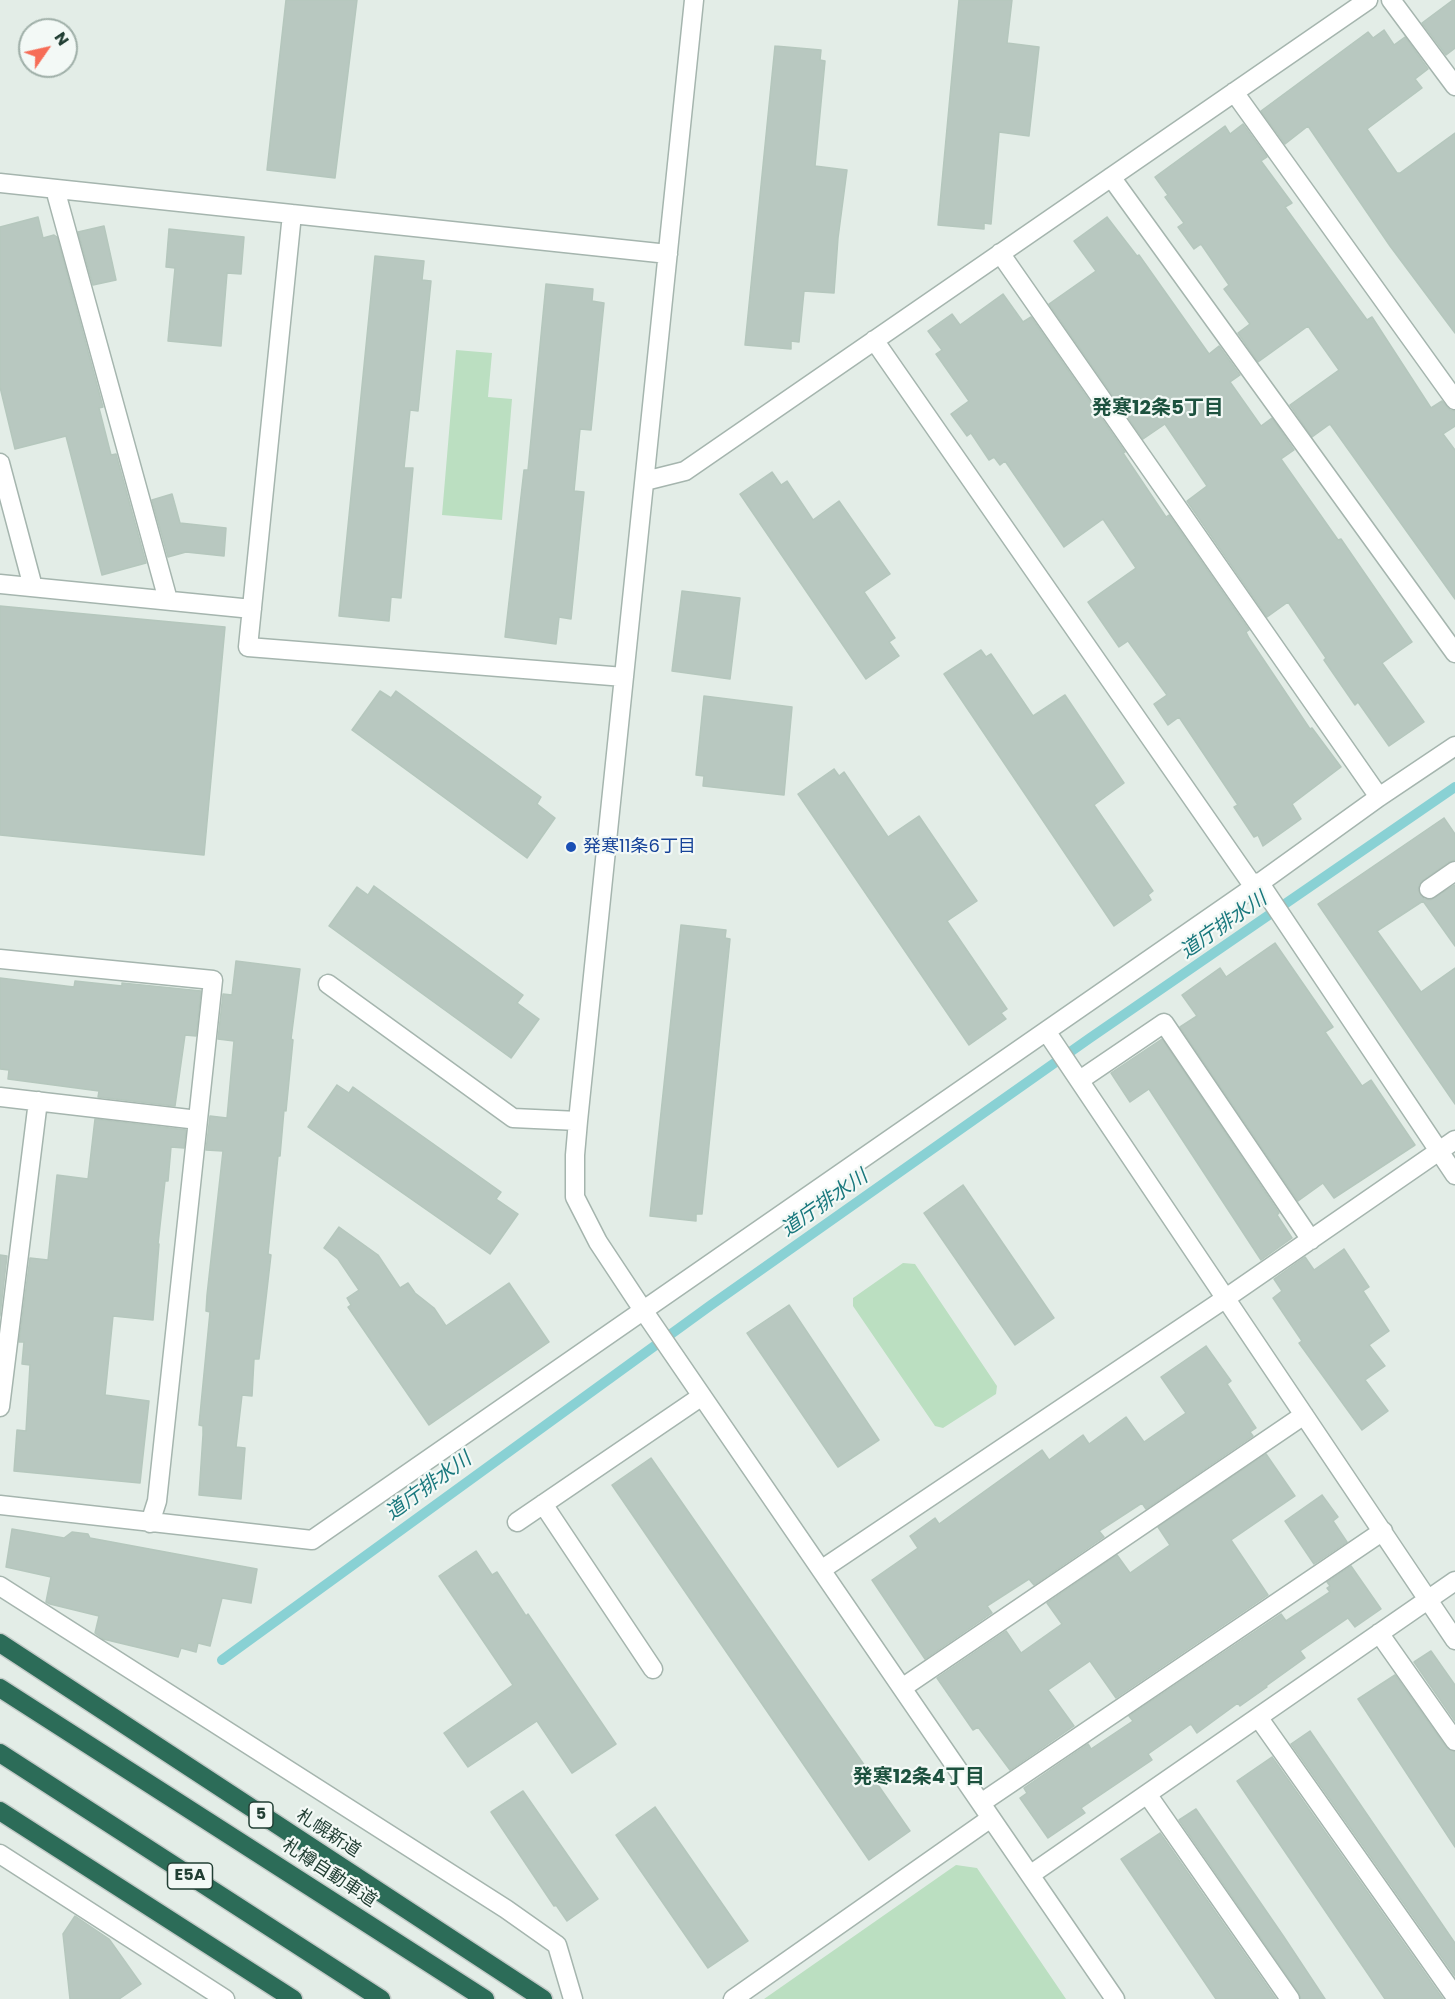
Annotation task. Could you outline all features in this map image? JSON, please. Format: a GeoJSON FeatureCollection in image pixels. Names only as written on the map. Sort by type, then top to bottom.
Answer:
{"type":"FeatureCollection","features":[{"type":"Feature","properties":{"kind":"highway","name":"札幌新道"},"geometry":{"type":"LineString","coordinates":[[0,1643],[543,1999]]}},
{"type":"Feature","properties":{"kind":"highway","name":"札樽自動車道"},"geometry":{"type":"LineString","coordinates":[[0,1688],[485,1999]]}},
{"type":"Feature","properties":{"kind":"highway","name":"E5A"},"geometry":{"type":"LineString","coordinates":[[0,1753],[381,1999]]}},
{"type":"Feature","properties":{"kind":"highway"},"geometry":{"type":"LineString","coordinates":[[0,1811],[293,1999]]}},
{"type":"Feature","properties":{"kind":"street"},"geometry":{"type":"LineString","coordinates":[[694,0],[578,1121],[574,1197],[598,1242],[647,1316],[1115,1999]]}},
{"type":"Feature","properties":{"kind":"street"},"geometry":{"type":"LineString","coordinates":[[645,481],[684,471],[1368,0]]}},
{"type":"Feature","properties":{"kind":"street"},"geometry":{"type":"LineString","coordinates":[[1391,0],[1455,86]]}},
{"type":"Feature","properties":{"kind":"street"},"geometry":{"type":"LineString","coordinates":[[1234,92],[1455,400]]}},
{"type":"Feature","properties":{"kind":"street"},"geometry":{"type":"LineString","coordinates":[[1111,177],[1455,653]]}},
{"type":"Feature","properties":{"kind":"street"},"geometry":{"type":"LineString","coordinates":[[0,183],[668,254]]}},
{"type":"Feature","properties":{"kind":"street"},"geometry":{"type":"LineString","coordinates":[[55,189],[168,600]]}},
{"type":"Feature","properties":{"kind":"street"},"geometry":{"type":"LineString","coordinates":[[292,214],[248,647],[624,677]]}},
{"type":"Feature","properties":{"kind":"street"},"geometry":{"type":"LineString","coordinates":[[1000,254],[1379,797]]}},
{"type":"Feature","properties":{"kind":"street"},"geometry":{"type":"LineString","coordinates":[[874,340],[1260,888],[1285,919],[1455,1175]]}},
{"type":"Feature","properties":{"kind":"street"},"geometry":{"type":"LineString","coordinates":[[0,463],[33,587]]}},
{"type":"Feature","properties":{"kind":"street"},"geometry":{"type":"LineString","coordinates":[[0,584],[252,609]]}},
{"type":"Feature","properties":{"kind":"street"},"geometry":{"type":"LineString","coordinates":[[0,1505],[312,1540],[647,1316],[1051,1037],[1260,888],[1379,797],[1455,746]]}},
{"type":"Feature","properties":{"kind":"street"},"geometry":{"type":"LineString","coordinates":[[1429,889],[1455,871]]}},
{"type":"Feature","properties":{"kind":"street"},"geometry":{"type":"LineString","coordinates":[[0,959],[213,980],[157,1501],[150,1523]]}},
{"type":"Feature","properties":{"kind":"street"},"geometry":{"type":"LineString","coordinates":[[328,984],[513,1118],[578,1121]]}},
{"type":"Feature","properties":{"kind":"street"},"geometry":{"type":"LineString","coordinates":[[1077,1075],[1164,1023],[1311,1240]]}},
{"type":"Feature","properties":{"kind":"street"},"geometry":{"type":"LineString","coordinates":[[1051,1037],[1455,1640]]}},
{"type":"Feature","properties":{"kind":"street"},"geometry":{"type":"LineString","coordinates":[[0,1097],[198,1120]]}},
{"type":"Feature","properties":{"kind":"street"},"geometry":{"type":"LineString","coordinates":[[0,1407],[38,1101]]}},
{"type":"Feature","properties":{"kind":"street"},"geometry":{"type":"LineString","coordinates":[[821,1570],[1226,1298],[1455,1140]]}},
{"type":"Feature","properties":{"kind":"street"},"geometry":{"type":"LineString","coordinates":[[517,1522],[702,1395]]}},
{"type":"Feature","properties":{"kind":"street"},"geometry":{"type":"LineString","coordinates":[[902,1688],[1304,1415]]}},
{"type":"Feature","properties":{"kind":"street"},"geometry":{"type":"LineString","coordinates":[[543,1504],[653,1669]]}},
{"type":"Feature","properties":{"kind":"street"},"geometry":{"type":"LineString","coordinates":[[981,1803],[1383,1531]]}},
{"type":"Feature","properties":{"kind":"street"},"geometry":{"type":"LineString","coordinates":[[1030,1875],[1455,1581]]}},
{"type":"Feature","properties":{"kind":"street"},"geometry":{"type":"LineString","coordinates":[[0,1586],[506,1909],[557,1945],[573,1999]]}},
{"type":"Feature","properties":{"kind":"street"},"geometry":{"type":"LineString","coordinates":[[1379,1633],[1455,1741]]}},
{"type":"Feature","properties":{"kind":"street"},"geometry":{"type":"LineString","coordinates":[[1258,1717],[1455,1996]]}},
{"type":"Feature","properties":{"kind":"street"},"geometry":{"type":"LineString","coordinates":[[1147,1794],[1290,1999]]}},
{"type":"Feature","properties":{"kind":"street"},"geometry":{"type":"LineString","coordinates":[[734,1999],[991,1818]]}},
{"type":"Feature","properties":{"kind":"street"},"geometry":{"type":"LineString","coordinates":[[0,1854],[225,1999]]}},
{"type":"Feature","properties":{"kind":"green space"},"geometry":{"type":"Polygon","coordinates":[[[456,350],[492,353],[488,397],[512,399],[502,520],[442,515],[456,350]]]}},
{"type":"Feature","properties":{"kind":"green space"},"geometry":{"type":"Polygon","coordinates":[[[903,1263],[915,1264],[997,1386],[996,1394],[943,1428],[935,1426],[853,1306],[853,1298],[903,1263]]]}},
{"type":"Feature","properties":{"kind":"green space"},"geometry":{"type":"Polygon","coordinates":[[[956,1865],[977,1868],[1066,1999],[764,1999],[956,1865]]]}},
{"type":"Feature","properties":{"kind":"building"},"geometry":{"type":"Polygon","coordinates":[[[286,0],[357,0],[335,178],[267,170],[286,0]]]}},
{"type":"Feature","properties":{"kind":"building"},"geometry":{"type":"Polygon","coordinates":[[[959,0],[1012,0],[1007,43],[1039,47],[1029,136],[999,132],[991,224],[984,223],[984,229],[938,225],[959,0]]]}},
{"type":"Feature","properties":{"kind":"building"},"geometry":{"type":"Polygon","coordinates":[[[1455,0],[1455,48],[1446,55],[1422,23],[1455,0]]]}},
{"type":"Feature","properties":{"kind":"building"},"geometry":{"type":"Polygon","coordinates":[[[1384,30],[1394,45],[1405,37],[1428,69],[1415,79],[1422,88],[1367,129],[1397,173],[1455,133],[1455,333],[1390,246],[1308,126],[1285,144],[1261,111],[1368,32],[1373,38],[1384,30]]]}},
{"type":"Feature","properties":{"kind":"building"},"geometry":{"type":"Polygon","coordinates":[[[775,46],[821,50],[820,60],[825,61],[815,166],[847,170],[838,238],[834,293],[804,291],[799,342],[791,341],[791,349],[745,345],[775,46]]]}},
{"type":"Feature","properties":{"kind":"building"},"geometry":{"type":"Polygon","coordinates":[[[1243,124],[1267,157],[1261,161],[1292,203],[1285,207],[1367,320],[1372,317],[1431,408],[1442,401],[1450,410],[1455,411],[1455,426],[1443,434],[1455,450],[1455,599],[1330,424],[1312,437],[1290,405],[1339,370],[1308,326],[1258,362],[1238,333],[1250,324],[1224,289],[1229,285],[1201,244],[1194,249],[1178,227],[1184,223],[1165,197],[1168,195],[1155,177],[1225,126],[1230,134],[1243,124]]]}},
{"type":"Feature","properties":{"kind":"building"},"geometry":{"type":"Polygon","coordinates":[[[38,217],[43,238],[54,235],[57,237],[103,407],[99,408],[111,455],[116,454],[146,563],[102,575],[66,436],[15,449],[0,387],[0,227],[38,217]]]}},
{"type":"Feature","properties":{"kind":"building"},"geometry":{"type":"Polygon","coordinates":[[[1107,217],[1137,256],[1139,255],[1209,354],[1219,346],[1240,375],[1230,382],[1261,426],[1272,418],[1294,450],[1281,459],[1338,540],[1341,539],[1412,642],[1382,663],[1424,722],[1389,746],[1358,702],[1355,705],[1288,602],[1267,617],[1187,501],[1207,486],[1165,424],[1143,439],[1049,304],[1096,271],[1074,241],[1107,217]]]}},
{"type":"Feature","properties":{"kind":"building"},"geometry":{"type":"Polygon","coordinates":[[[104,226],[116,280],[93,285],[78,232],[104,226]]]}},
{"type":"Feature","properties":{"kind":"building"},"geometry":{"type":"Polygon","coordinates":[[[169,229],[244,237],[241,274],[227,273],[221,346],[168,341],[175,268],[166,267],[169,229]]]}},
{"type":"Feature","properties":{"kind":"building"},"geometry":{"type":"Polygon","coordinates":[[[375,256],[424,261],[422,280],[431,281],[418,411],[410,410],[404,468],[413,468],[401,598],[391,597],[389,621],[339,616],[375,256]]]}},
{"type":"Feature","properties":{"kind":"building"},"geometry":{"type":"Polygon","coordinates":[[[546,284],[593,289],[592,301],[604,303],[591,430],[580,429],[574,491],[584,492],[571,619],[559,617],[556,644],[505,637],[524,470],[528,470],[546,284]]]}},
{"type":"Feature","properties":{"kind":"building"},"geometry":{"type":"Polygon","coordinates":[[[1003,294],[1023,322],[1031,317],[1125,452],[1123,453],[1166,517],[1169,515],[1249,630],[1246,632],[1249,638],[1310,729],[1312,728],[1341,767],[1292,804],[1301,819],[1263,846],[1258,835],[1254,837],[1234,807],[1238,805],[1179,717],[1168,725],[1154,704],[1167,695],[1128,641],[1119,647],[1088,602],[1136,568],[1103,519],[1064,547],[1005,461],[1000,465],[994,457],[989,460],[971,433],[967,436],[951,414],[969,401],[936,354],[942,350],[928,331],[952,314],[960,325],[1003,294]]]}},
{"type":"Feature","properties":{"kind":"building"},"geometry":{"type":"Polygon","coordinates":[[[772,472],[781,485],[787,481],[813,520],[839,501],[890,574],[864,592],[895,638],[889,642],[899,656],[866,679],[740,494],[772,472]]]}},
{"type":"Feature","properties":{"kind":"building"},"geometry":{"type":"Polygon","coordinates":[[[172,494],[180,523],[226,528],[224,556],[186,552],[168,557],[152,500],[172,494]]]}},
{"type":"Feature","properties":{"kind":"building"},"geometry":{"type":"Polygon","coordinates":[[[682,591],[740,598],[730,679],[672,671],[682,591]]]}},
{"type":"Feature","properties":{"kind":"building"},"geometry":{"type":"Polygon","coordinates":[[[0,606],[225,627],[204,855],[0,835],[0,606]]]}},
{"type":"Feature","properties":{"kind":"building"},"geometry":{"type":"Polygon","coordinates":[[[981,650],[986,657],[991,654],[1033,716],[1065,695],[1124,783],[1094,805],[1153,891],[1148,895],[1151,900],[1114,926],[944,674],[981,650]]]}},
{"type":"Feature","properties":{"kind":"building"},"geometry":{"type":"Polygon","coordinates":[[[380,691],[391,698],[396,691],[541,797],[537,804],[555,818],[527,858],[352,730],[380,691]]]}},
{"type":"Feature","properties":{"kind":"building"},"geometry":{"type":"Polygon","coordinates":[[[704,696],[792,707],[784,795],[703,786],[704,776],[696,775],[704,696]]]}},
{"type":"Feature","properties":{"kind":"building"},"geometry":{"type":"Polygon","coordinates":[[[834,769],[839,776],[844,772],[888,837],[919,816],[977,901],[947,921],[1007,1009],[1001,1013],[1006,1019],[969,1045],[798,794],[834,769]]]}},
{"type":"Feature","properties":{"kind":"building"},"geometry":{"type":"Polygon","coordinates":[[[1444,818],[1455,834],[1455,860],[1423,880],[1418,890],[1424,899],[1430,900],[1455,885],[1455,946],[1423,901],[1377,931],[1421,992],[1455,968],[1455,1104],[1318,904],[1444,818]]]}},
{"type":"Feature","properties":{"kind":"building"},"geometry":{"type":"Polygon","coordinates":[[[374,886],[523,995],[517,1003],[539,1019],[511,1058],[329,926],[357,887],[368,895],[374,886]]]}},
{"type":"Feature","properties":{"kind":"building"},"geometry":{"type":"Polygon","coordinates":[[[681,925],[726,930],[725,938],[730,939],[702,1214],[696,1214],[696,1221],[650,1216],[681,925]]]}},
{"type":"Feature","properties":{"kind":"building"},"geometry":{"type":"Polygon","coordinates":[[[1275,943],[1333,1027],[1325,1032],[1362,1086],[1371,1080],[1415,1145],[1334,1198],[1323,1183],[1298,1201],[1180,1027],[1197,1016],[1182,995],[1220,968],[1226,977],[1275,943]]]}},
{"type":"Feature","properties":{"kind":"building"},"geometry":{"type":"Polygon","coordinates":[[[236,961],[300,969],[291,1039],[293,1040],[286,1111],[284,1110],[280,1156],[278,1156],[268,1254],[271,1255],[259,1359],[254,1359],[252,1396],[242,1395],[236,1447],[245,1448],[241,1499],[199,1495],[203,1426],[199,1425],[210,1312],[206,1311],[207,1295],[223,1151],[206,1150],[210,1116],[227,1118],[234,1041],[218,1039],[223,994],[232,995],[236,961]]]}},
{"type":"Feature","properties":{"kind":"building"},"geometry":{"type":"Polygon","coordinates":[[[0,978],[74,987],[75,981],[201,991],[196,1036],[185,1035],[175,1106],[98,1097],[99,1091],[8,1079],[9,1070],[0,1069],[0,978]]]}},
{"type":"Feature","properties":{"kind":"building"},"geometry":{"type":"Polygon","coordinates":[[[1162,1039],[1279,1213],[1277,1215],[1292,1238],[1261,1260],[1149,1089],[1130,1102],[1111,1073],[1162,1039]]]}},
{"type":"Feature","properties":{"kind":"building"},"geometry":{"type":"Polygon","coordinates":[[[337,1085],[349,1093],[353,1087],[501,1192],[496,1199],[518,1214],[490,1254],[308,1127],[337,1085]]]}},
{"type":"Feature","properties":{"kind":"building"},"geometry":{"type":"Polygon","coordinates":[[[95,1119],[186,1130],[184,1148],[171,1147],[168,1181],[165,1181],[153,1320],[113,1316],[105,1395],[149,1401],[140,1483],[14,1471],[17,1430],[26,1431],[30,1365],[22,1364],[24,1342],[19,1342],[30,1258],[48,1260],[57,1175],[88,1179],[95,1119]]]}},
{"type":"Feature","properties":{"kind":"building"},"geometry":{"type":"Polygon","coordinates":[[[963,1185],[1054,1318],[1015,1345],[924,1213],[963,1185]]]}},
{"type":"Feature","properties":{"kind":"building"},"geometry":{"type":"Polygon","coordinates":[[[339,1227],[378,1255],[400,1288],[408,1283],[415,1293],[434,1308],[446,1326],[509,1283],[549,1342],[429,1425],[348,1307],[351,1305],[347,1298],[359,1290],[338,1259],[324,1248],[339,1227]]]}},
{"type":"Feature","properties":{"kind":"building"},"geometry":{"type":"Polygon","coordinates":[[[1344,1249],[1369,1287],[1363,1291],[1389,1331],[1369,1345],[1385,1366],[1365,1380],[1388,1411],[1362,1430],[1299,1343],[1302,1341],[1273,1298],[1282,1291],[1274,1279],[1305,1257],[1314,1270],[1344,1249]]]}},
{"type":"Feature","properties":{"kind":"building"},"geometry":{"type":"Polygon","coordinates":[[[0,1255],[7,1256],[0,1316],[0,1255]]]}},
{"type":"Feature","properties":{"kind":"building"},"geometry":{"type":"Polygon","coordinates":[[[789,1305],[879,1440],[838,1467],[747,1333],[789,1305]]]}},
{"type":"Feature","properties":{"kind":"building"},"geometry":{"type":"Polygon","coordinates":[[[1206,1346],[1231,1381],[1227,1384],[1256,1428],[1250,1432],[1253,1436],[1146,1509],[1142,1503],[1099,1531],[1104,1537],[1034,1585],[1029,1579],[987,1606],[992,1613],[925,1659],[872,1580],[918,1548],[910,1536],[935,1518],[939,1524],[1042,1450],[1049,1460],[1083,1435],[1089,1444],[1126,1417],[1144,1442],[1186,1413],[1161,1377],[1206,1346]]]}},
{"type":"Feature","properties":{"kind":"building"},"geometry":{"type":"Polygon","coordinates":[[[1266,1454],[1295,1496],[1231,1540],[1268,1595],[1116,1698],[1090,1661],[1048,1690],[1074,1726],[1010,1770],[978,1727],[973,1730],[937,1678],[1006,1631],[1021,1653],[1062,1624],[1047,1603],[1117,1555],[1130,1573],[1170,1545],[1158,1527],[1266,1454]]]}},
{"type":"Feature","properties":{"kind":"building"},"geometry":{"type":"Polygon","coordinates":[[[651,1458],[910,1831],[869,1860],[612,1485],[651,1458]]]}},
{"type":"Feature","properties":{"kind":"building"},"geometry":{"type":"Polygon","coordinates":[[[1322,1495],[1338,1517],[1333,1521],[1347,1542],[1314,1564],[1285,1521],[1322,1495]]]}},
{"type":"Feature","properties":{"kind":"building"},"geometry":{"type":"Polygon","coordinates":[[[12,1529],[64,1538],[72,1532],[88,1534],[90,1538],[257,1569],[251,1603],[222,1598],[210,1646],[198,1643],[196,1652],[181,1648],[178,1657],[103,1639],[95,1633],[99,1616],[46,1602],[51,1577],[6,1567],[12,1529]]]}},
{"type":"Feature","properties":{"kind":"building"},"geometry":{"type":"Polygon","coordinates":[[[476,1551],[492,1575],[497,1572],[526,1616],[528,1614],[616,1744],[572,1773],[537,1721],[468,1767],[444,1733],[513,1685],[439,1576],[476,1551]]]}},
{"type":"Feature","properties":{"kind":"building"},"geometry":{"type":"Polygon","coordinates":[[[1351,1566],[1381,1609],[1355,1627],[1348,1618],[1300,1651],[1305,1658],[1267,1687],[1240,1706],[1238,1703],[1197,1733],[1191,1724],[1148,1754],[1152,1760],[1081,1808],[1085,1813],[1048,1838],[1020,1798],[1027,1793],[1024,1788],[1088,1744],[1091,1749],[1133,1721],[1129,1716],[1281,1614],[1286,1621],[1330,1592],[1327,1582],[1351,1566]]]}},
{"type":"Feature","properties":{"kind":"building"},"geometry":{"type":"Polygon","coordinates":[[[1431,1651],[1455,1685],[1455,1721],[1414,1662],[1431,1651]]]}},
{"type":"Feature","properties":{"kind":"building"},"geometry":{"type":"Polygon","coordinates":[[[1395,1675],[1446,1747],[1455,1752],[1455,1847],[1358,1699],[1395,1675]]]}},
{"type":"Feature","properties":{"kind":"building"},"geometry":{"type":"Polygon","coordinates":[[[1310,1731],[1455,1943],[1455,1976],[1291,1744],[1310,1731]]]}},
{"type":"Feature","properties":{"kind":"building"},"geometry":{"type":"Polygon","coordinates":[[[1272,1757],[1443,1999],[1385,1999],[1237,1781],[1272,1757]]]}},
{"type":"Feature","properties":{"kind":"building"},"geometry":{"type":"Polygon","coordinates":[[[523,1791],[598,1899],[567,1921],[556,1905],[554,1906],[491,1812],[523,1791]]]}},
{"type":"Feature","properties":{"kind":"building"},"geometry":{"type":"Polygon","coordinates":[[[655,1807],[748,1941],[708,1968],[616,1835],[655,1807]]]}},
{"type":"Feature","properties":{"kind":"building"},"geometry":{"type":"Polygon","coordinates":[[[1196,1809],[1325,1999],[1301,1999],[1179,1820],[1196,1809]]]}},
{"type":"Feature","properties":{"kind":"building"},"geometry":{"type":"Polygon","coordinates":[[[1160,1833],[1276,1999],[1216,1999],[1121,1859],[1160,1833]]]}},
{"type":"Feature","properties":{"kind":"building"},"geometry":{"type":"Polygon","coordinates":[[[75,1916],[109,1939],[141,1984],[119,1999],[70,1999],[63,1934],[75,1916]]]}},
{"type":"Feature","properties":{"kind":"waterway","name":"道庁排水川"},"geometry":{"type":"LineString","coordinates":[[222,1660],[711,1305],[1090,1038],[1455,787]]}},
{"type":"Feature","properties":{"kind":"place","name":"発寒11条6丁目"},"geometry":{"type":"Point","coordinates":[571,847]}},
{"type":"Feature","properties":{"kind":"district","name":"発寒12条5丁目"},"geometry":{"type":"Point","coordinates":[1158,409]}},
{"type":"Feature","properties":{"kind":"district","name":"発寒12条4丁目"},"geometry":{"type":"Point","coordinates":[919,1778]}}]}
